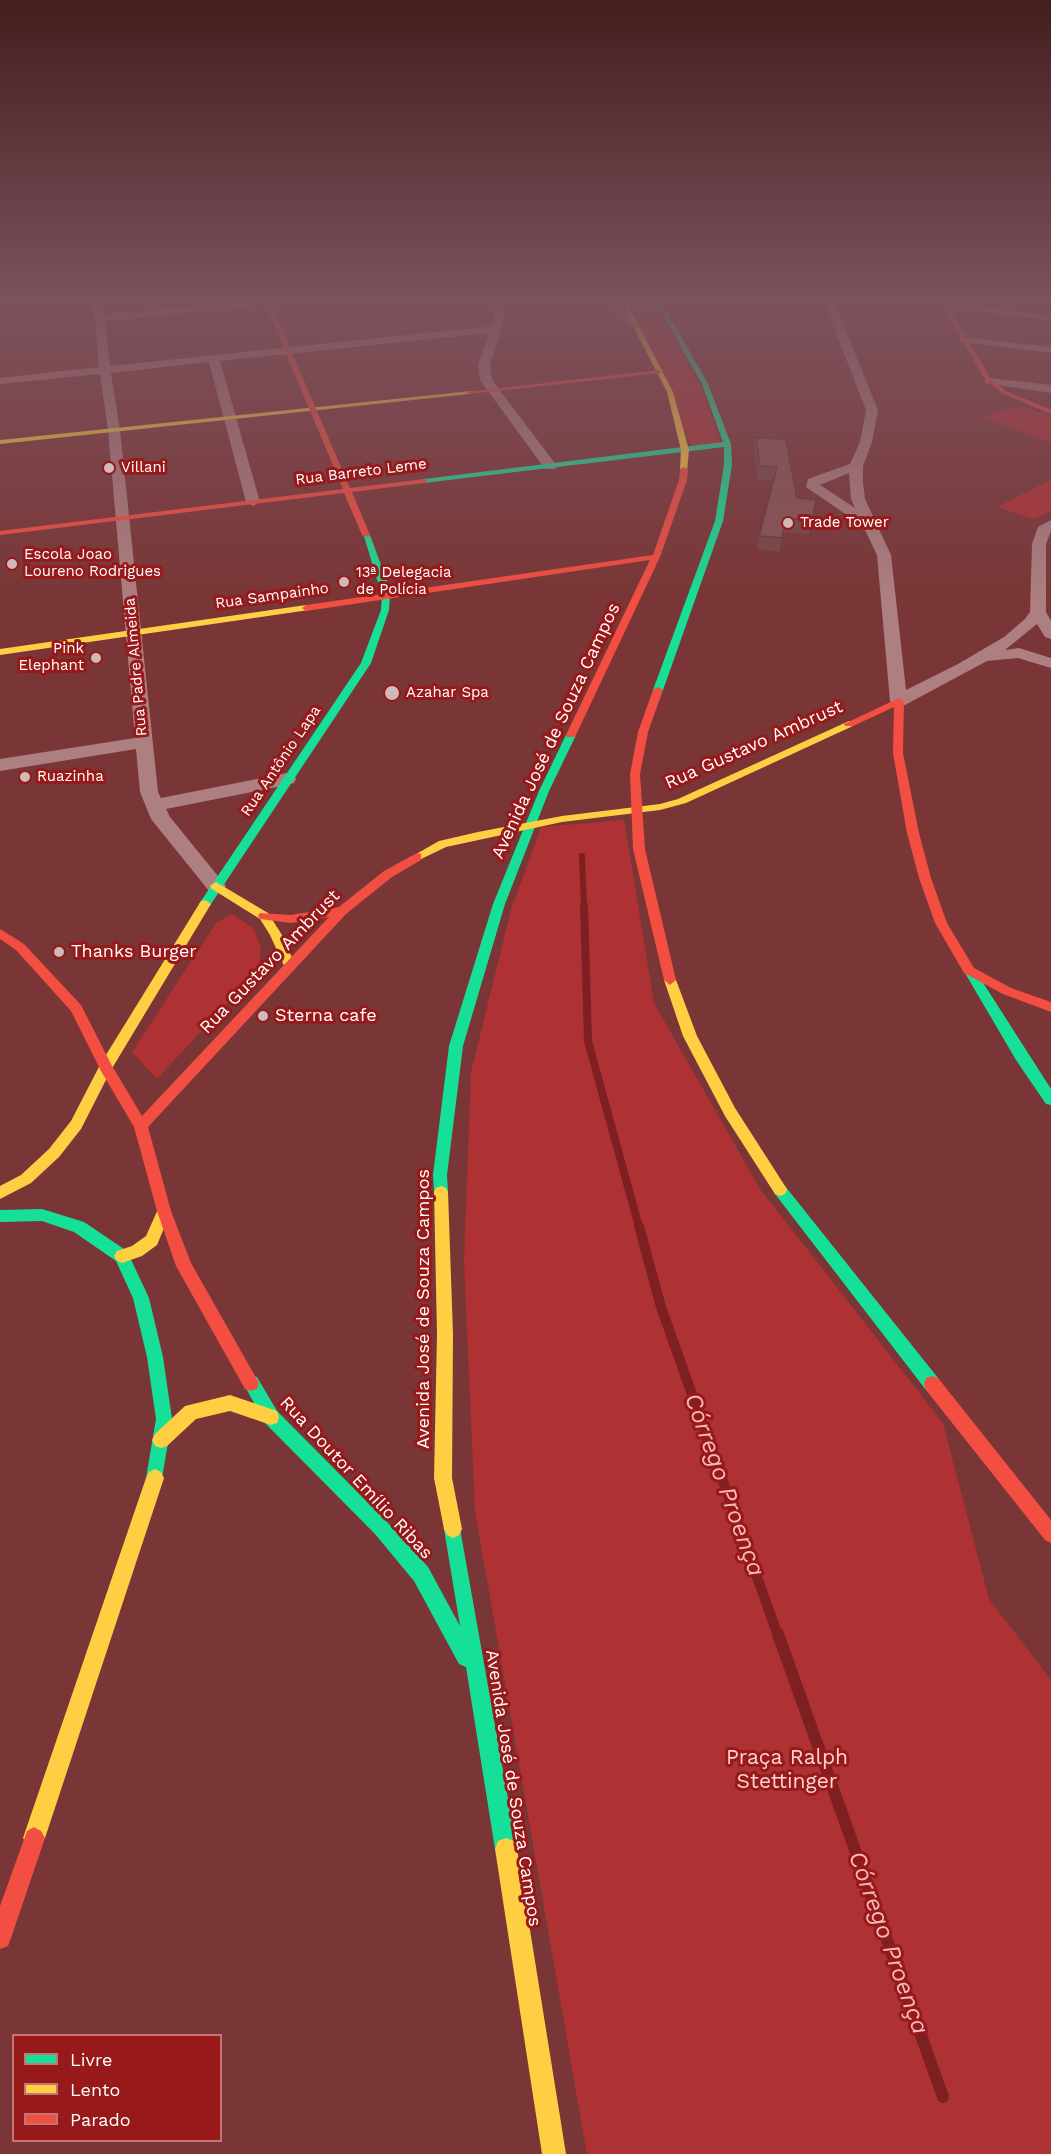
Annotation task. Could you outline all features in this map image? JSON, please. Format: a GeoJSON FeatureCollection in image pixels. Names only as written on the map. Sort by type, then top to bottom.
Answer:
{"type":"FeatureCollection","features":[{"type":"Feature","properties":{"kind":"main road","name":"Rua Antônio Lapa"},"geometry":{"type":"LineString","coordinates":[[0,1193],[26,1179],[54,1153],[76,1125],[106,1067],[216,886],[366,663],[385,610],[386,596],[371,548],[308,400]]}},
{"type":"Feature","properties":{"kind":"main road"},"geometry":{"type":"LineString","coordinates":[[0,442],[407,400]]}},
{"type":"Feature","properties":{"kind":"main road","name":"Avenida José de Souza Campos"},"geometry":{"type":"LineString","coordinates":[[554,2154],[478,1679],[443,1478],[445,1334],[440,1175],[456,1046],[499,904],[528,826],[656,557],[678,500],[683,480],[685,450],[672,400]]}},
{"type":"Feature","properties":{"kind":"main road"},"geometry":{"type":"LineString","coordinates":[[711,400],[727,444],[725,495],[643,732],[635,774],[636,811],[647,889],[666,968],[690,1036],[730,1112],[787,1201],[1051,1534]]}},
{"type":"Feature","properties":{"kind":"main road"},"geometry":{"type":"LineString","coordinates":[[1022,400],[1051,412]]}},
{"type":"Feature","properties":{"kind":"main road","name":"Rua Barreto Leme"},"geometry":{"type":"LineString","coordinates":[[0,533],[727,444]]}},
{"type":"Feature","properties":{"kind":"main road","name":"Rua Sampainho"},"geometry":{"type":"LineString","coordinates":[[0,652],[672,556]]}},
{"type":"Feature","properties":{"kind":"main road"},"geometry":{"type":"LineString","coordinates":[[681,625],[682,598],[689,563]]}},
{"type":"Feature","properties":{"kind":"main road"},"geometry":{"type":"LineString","coordinates":[[899,701],[897,753],[913,833],[925,878],[941,923],[967,970],[1051,1100]]}},
{"type":"Feature","properties":{"kind":"main road","name":"Rua Gustavo Ambrust"},"geometry":{"type":"LineString","coordinates":[[141,1126],[342,911],[388,874],[433,849],[478,836],[528,826],[636,811],[682,801],[899,701]]}},
{"type":"Feature","properties":{"kind":"main road","name":"Rua Padre Almeida"},"geometry":{"type":"LineString","coordinates":[[216,886],[264,916]]}},
{"type":"Feature","properties":{"kind":"main road"},"geometry":{"type":"LineString","coordinates":[[264,916],[291,919],[313,918],[342,911]]}},
{"type":"Feature","properties":{"kind":"main road"},"geometry":{"type":"LineString","coordinates":[[264,916],[276,935],[290,967]]}},
{"type":"Feature","properties":{"kind":"main road","name":"Rua Doutor Emílio Ribas"},"geometry":{"type":"LineString","coordinates":[[0,933],[20,947],[76,1008],[106,1067],[141,1126],[164,1211],[184,1266],[271,1417],[381,1528],[421,1574],[478,1679]]}},
{"type":"Feature","properties":{"kind":"main road"},"geometry":{"type":"LineString","coordinates":[[967,970],[1007,991],[1042,1006],[1051,1007]]}},
{"type":"Feature","properties":{"kind":"main road"},"geometry":{"type":"LineString","coordinates":[[122,1256],[138,1251],[152,1240],[164,1211]]}},
{"type":"Feature","properties":{"kind":"main road"},"geometry":{"type":"LineString","coordinates":[[0,1216],[42,1215],[79,1227],[122,1256],[141,1298],[155,1357],[164,1419],[153,1488],[0,1938]]}},
{"type":"Feature","properties":{"kind":"main road"},"geometry":{"type":"LineString","coordinates":[[161,1440],[191,1412],[230,1403],[271,1417]]}},
{"type":"Feature","properties":{"kind":"street","name":"Rua Padre Almeida"},"geometry":{"type":"LineString","coordinates":[[109,400],[123,519],[146,773],[154,805],[161,819],[216,886]]}},
{"type":"Feature","properties":{"kind":"street"},"geometry":{"type":"LineString","coordinates":[[225,400],[253,502]]}},
{"type":"Feature","properties":{"kind":"street"},"geometry":{"type":"LineString","coordinates":[[499,400],[550,466]]}},
{"type":"Feature","properties":{"kind":"street"},"geometry":{"type":"LineString","coordinates":[[868,400],[872,410],[866,442],[856,466],[858,499],[884,555],[899,701]]}},
{"type":"Feature","properties":{"kind":"street"},"geometry":{"type":"LineString","coordinates":[[856,466],[813,482],[813,488],[870,524]]}},
{"type":"Feature","properties":{"kind":"street"},"geometry":{"type":"LineString","coordinates":[[1051,524],[1043,530],[1039,544],[1038,612],[1051,634]]}},
{"type":"Feature","properties":{"kind":"street","name":"Rua Gustavo Ambrust"},"geometry":{"type":"LineString","coordinates":[[899,701],[1010,640],[1038,612]]}},
{"type":"Feature","properties":{"kind":"street"},"geometry":{"type":"LineString","coordinates":[[978,659],[1003,653],[1019,653],[1051,663]]}},
{"type":"Feature","properties":{"kind":"street"},"geometry":{"type":"LineString","coordinates":[[0,765],[143,742]]}},
{"type":"Feature","properties":{"kind":"street"},"geometry":{"type":"LineString","coordinates":[[154,805],[287,779]]}},
{"type":"Feature","properties":{"kind":"green space"},"geometry":{"type":"Polygon","coordinates":[[[670,400],[705,400],[721,443],[691,446],[670,400]]]}},
{"type":"Feature","properties":{"kind":"green space"},"geometry":{"type":"Polygon","coordinates":[[[1019,406],[1051,416],[1051,443],[981,417],[1019,406]]]}},
{"type":"Feature","properties":{"kind":"green space"},"geometry":{"type":"Polygon","coordinates":[[[1051,480],[1051,511],[1034,519],[997,507],[1051,480]]]}},
{"type":"Feature","properties":{"kind":"green space","name":"Praça Ralph Stettinger"},"geometry":{"type":"Polygon","coordinates":[[[624,820],[654,1003],[760,1189],[943,1423],[989,1599],[1051,1680],[1051,2154],[587,2154],[475,1511],[464,1261],[471,1072],[511,910],[541,827],[624,820]]]}},
{"type":"Feature","properties":{"kind":"green space"},"geometry":{"type":"Polygon","coordinates":[[[232,914],[254,929],[261,949],[259,969],[157,1079],[132,1052],[216,923],[232,914]]]}},
{"type":"Feature","properties":{"kind":"building"},"geometry":{"type":"Polygon","coordinates":[[[785,436],[797,498],[816,500],[812,521],[786,518],[782,538],[759,536],[777,467],[760,466],[756,438],[784,439],[785,436]]]}},
{"type":"Feature","properties":{"kind":"waterway","name":"Córrego Proença"},"geometry":{"type":"LineString","coordinates":[[582,856],[584,907]]}},
{"type":"Feature","properties":{"kind":"waterway","name":"Córrego Proença"},"geometry":{"type":"LineString","coordinates":[[584,905],[588,1041],[639,1227]]}},
{"type":"Feature","properties":{"kind":"waterway","name":"Córrego Proença"},"geometry":{"type":"LineString","coordinates":[[639,1226],[661,1307],[778,1636]]}},
{"type":"Feature","properties":{"kind":"waterway","name":"Córrego Proença"},"geometry":{"type":"LineString","coordinates":[[778,1634],[943,2097]]}},
{"type":"Feature","properties":{"kind":"traffic: fast"},"geometry":{"type":"LineString","coordinates":[[658,690],[719,521],[728,465],[727,444],[711,400]]}},
{"type":"Feature","properties":{"kind":"traffic: fast"},"geometry":{"type":"LineString","coordinates":[[424,481],[727,444]]}},
{"type":"Feature","properties":{"kind":"traffic: fast"},"geometry":{"type":"LineString","coordinates":[[205,904],[366,663],[385,610],[386,596],[384,584],[366,535]]}},
{"type":"Feature","properties":{"kind":"traffic: fast"},"geometry":{"type":"LineString","coordinates":[[441,1192],[440,1175],[456,1046],[499,904],[544,791],[571,735]]}},
{"type":"Feature","properties":{"kind":"traffic: fast"},"geometry":{"type":"LineString","coordinates":[[969,970],[1021,1056],[1051,1100]]}},
{"type":"Feature","properties":{"kind":"traffic: fast"},"geometry":{"type":"LineString","coordinates":[[780,1190],[932,1384]]}},
{"type":"Feature","properties":{"kind":"traffic: fast"},"geometry":{"type":"LineString","coordinates":[[0,1216],[42,1215],[79,1227],[122,1256],[141,1298],[155,1357],[164,1419],[155,1478]]}},
{"type":"Feature","properties":{"kind":"traffic: fast"},"geometry":{"type":"LineString","coordinates":[[251,1383],[271,1417],[381,1528],[421,1574],[466,1657]]}},
{"type":"Feature","properties":{"kind":"traffic: fast"},"geometry":{"type":"LineString","coordinates":[[453,1529],[506,1849]]}},
{"type":"Feature","properties":{"kind":"traffic: slow"},"geometry":{"type":"LineString","coordinates":[[0,442],[398,400]]}},
{"type":"Feature","properties":{"kind":"traffic: slow"},"geometry":{"type":"LineString","coordinates":[[672,400],[685,450],[684,469]]}},
{"type":"Feature","properties":{"kind":"traffic: slow"},"geometry":{"type":"LineString","coordinates":[[0,652],[306,608]]}},
{"type":"Feature","properties":{"kind":"traffic: slow"},"geometry":{"type":"LineString","coordinates":[[417,857],[443,844],[478,836],[562,819],[660,807],[682,801],[849,724]]}},
{"type":"Feature","properties":{"kind":"traffic: slow"},"geometry":{"type":"LineString","coordinates":[[216,886],[264,916],[276,935],[290,967]]}},
{"type":"Feature","properties":{"kind":"traffic: slow"},"geometry":{"type":"LineString","coordinates":[[0,1193],[26,1179],[54,1153],[76,1125],[106,1067],[205,904]]}},
{"type":"Feature","properties":{"kind":"traffic: slow"},"geometry":{"type":"LineString","coordinates":[[670,980],[690,1036],[730,1112],[780,1190]]}},
{"type":"Feature","properties":{"kind":"traffic: slow"},"geometry":{"type":"LineString","coordinates":[[441,1192],[445,1334],[443,1478],[453,1529]]}},
{"type":"Feature","properties":{"kind":"traffic: slow"},"geometry":{"type":"LineString","coordinates":[[122,1256],[137,1251],[152,1240],[164,1211]]}},
{"type":"Feature","properties":{"kind":"traffic: slow"},"geometry":{"type":"LineString","coordinates":[[161,1440],[191,1412],[230,1403],[271,1417]]}},
{"type":"Feature","properties":{"kind":"traffic: slow"},"geometry":{"type":"LineString","coordinates":[[34,1838],[155,1478]]}},
{"type":"Feature","properties":{"kind":"traffic: slow"},"geometry":{"type":"LineString","coordinates":[[506,1849],[554,2154]]}},
{"type":"Feature","properties":{"kind":"traffic: jam"},"geometry":{"type":"LineString","coordinates":[[309,400],[366,535]]}},
{"type":"Feature","properties":{"kind":"traffic: jam"},"geometry":{"type":"LineString","coordinates":[[1022,400],[1051,412]]}},
{"type":"Feature","properties":{"kind":"traffic: jam"},"geometry":{"type":"LineString","coordinates":[[571,735],[656,557],[683,480],[684,469]]}},
{"type":"Feature","properties":{"kind":"traffic: jam"},"geometry":{"type":"LineString","coordinates":[[0,533],[424,481]]}},
{"type":"Feature","properties":{"kind":"traffic: jam"},"geometry":{"type":"LineString","coordinates":[[306,608],[656,557]]}},
{"type":"Feature","properties":{"kind":"traffic: jam"},"geometry":{"type":"LineString","coordinates":[[658,690],[643,732],[635,774],[639,849],[670,980]]}},
{"type":"Feature","properties":{"kind":"traffic: jam"},"geometry":{"type":"LineString","coordinates":[[849,724],[899,701],[898,753],[913,833],[925,878],[941,923],[969,970]]}},
{"type":"Feature","properties":{"kind":"traffic: jam"},"geometry":{"type":"LineString","coordinates":[[141,1126],[342,911],[388,874],[417,857]]}},
{"type":"Feature","properties":{"kind":"traffic: jam"},"geometry":{"type":"LineString","coordinates":[[264,916],[291,919],[342,911]]}},
{"type":"Feature","properties":{"kind":"traffic: jam"},"geometry":{"type":"LineString","coordinates":[[0,933],[20,947],[76,1008],[106,1067],[141,1126],[164,1211],[184,1266],[251,1383]]}},
{"type":"Feature","properties":{"kind":"traffic: jam"},"geometry":{"type":"LineString","coordinates":[[968,970],[1007,991],[1051,1007]]}},
{"type":"Feature","properties":{"kind":"traffic: jam"},"geometry":{"type":"LineString","coordinates":[[932,1384],[1051,1534]]}},
{"type":"Feature","properties":{"kind":"traffic: jam"},"geometry":{"type":"LineString","coordinates":[[0,1938],[34,1838]]}},
{"type":"Feature","properties":{"kind":"place","name":"Villani"},"geometry":{"type":"Point","coordinates":[109,468]}},
{"type":"Feature","properties":{"kind":"place","name":"Trade Tower"},"geometry":{"type":"Point","coordinates":[788,523]}},
{"type":"Feature","properties":{"kind":"place","name":"Escola Joao Loureno Rodrigues"},"geometry":{"type":"Point","coordinates":[12,564]}},
{"type":"Feature","properties":{"kind":"place","name":"13ª Delegacia de Polícia"},"geometry":{"type":"Point","coordinates":[344,582]}},
{"type":"Feature","properties":{"kind":"place","name":"Pink Elephant"},"geometry":{"type":"Point","coordinates":[96,658]}},
{"type":"Feature","properties":{"kind":"place","name":"Azahar Spa"},"geometry":{"type":"Point","coordinates":[392,693]}},
{"type":"Feature","properties":{"kind":"place","name":"Ruazinha"},"geometry":{"type":"Point","coordinates":[25,777]}},
{"type":"Feature","properties":{"kind":"place","name":"Thanks Burger"},"geometry":{"type":"Point","coordinates":[59,952]}},
{"type":"Feature","properties":{"kind":"place","name":"Sterna cafe"},"geometry":{"type":"Point","coordinates":[263,1016]}}]}
